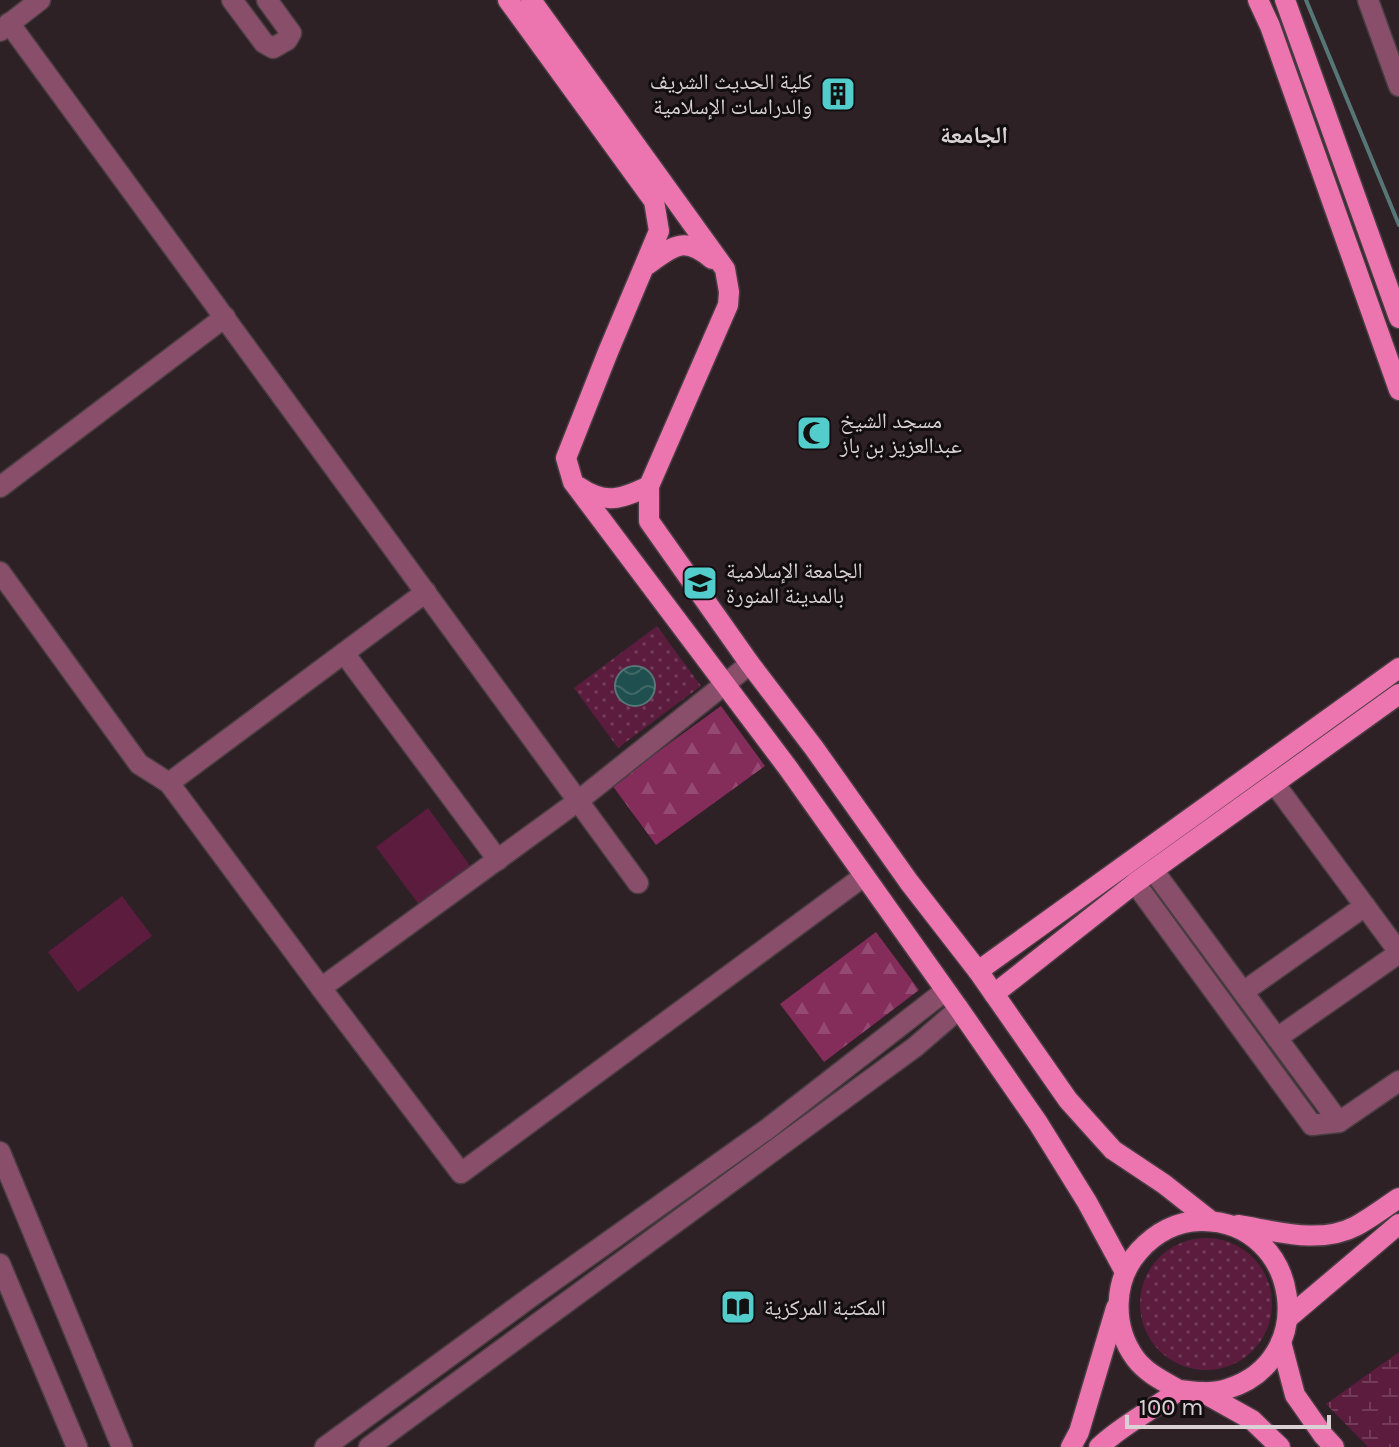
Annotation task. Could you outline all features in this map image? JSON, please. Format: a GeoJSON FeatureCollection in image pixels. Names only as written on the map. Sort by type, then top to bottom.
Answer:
{"type":"FeatureCollection","features":[{"type":"Feature","properties":{"kind":"main road"},"geometry":{"type":"LineString","coordinates":[[508,0],[654,201],[659,231],[566,458],[573,482],[795,779],[959,1009],[1038,1123],[1087,1202],[1125,1272]]}},
{"type":"Feature","properties":{"kind":"main road"},"geometry":{"type":"LineString","coordinates":[[531,0],[725,269],[728,305],[649,486],[649,521],[909,882],[978,971],[1068,1100],[1113,1150],[1217,1222],[1247,1233],[1267,1249],[1280,1270],[1288,1293],[1288,1318],[1281,1342],[1268,1363],[1249,1379],[1227,1389],[1202,1392],[1179,1390],[1154,1377],[1135,1358],[1123,1335],[1117,1309],[1121,1283],[1131,1259],[1149,1240],[1171,1226],[1197,1221],[1217,1222],[1298,1235],[1330,1235],[1355,1226],[1399,1198]]}},
{"type":"Feature","properties":{"kind":"main road"},"geometry":{"type":"LineString","coordinates":[[1258,0],[1270,26],[1399,390]]}},
{"type":"Feature","properties":{"kind":"main road"},"geometry":{"type":"LineString","coordinates":[[1285,0],[1399,318]]}},
{"type":"Feature","properties":{"kind":"main road"},"geometry":{"type":"LineString","coordinates":[[645,266],[673,246],[698,246],[725,269]]}},
{"type":"Feature","properties":{"kind":"main road"},"geometry":{"type":"LineString","coordinates":[[573,482],[594,497],[612,499],[649,486]]}},
{"type":"Feature","properties":{"kind":"main road"},"geometry":{"type":"LineString","coordinates":[[676,621],[705,601]]}},
{"type":"Feature","properties":{"kind":"main road"},"geometry":{"type":"LineString","coordinates":[[978,971],[1399,668]]}},
{"type":"Feature","properties":{"kind":"main road"},"geometry":{"type":"LineString","coordinates":[[994,994],[1135,883],[1399,694]]}},
{"type":"Feature","properties":{"kind":"main road"},"geometry":{"type":"LineString","coordinates":[[915,949],[945,929]]}},
{"type":"Feature","properties":{"kind":"main road"},"geometry":{"type":"LineString","coordinates":[[1288,1318],[1399,1224]]}},
{"type":"Feature","properties":{"kind":"main road"},"geometry":{"type":"LineString","coordinates":[[1071,1447],[1079,1432],[1119,1296]]}},
{"type":"Feature","properties":{"kind":"main road"},"geometry":{"type":"LineString","coordinates":[[1281,1342],[1295,1395],[1334,1447]]}},
{"type":"Feature","properties":{"kind":"main road"},"geometry":{"type":"LineString","coordinates":[[1099,1447],[1179,1390]]}},
{"type":"Feature","properties":{"kind":"main road"},"geometry":{"type":"LineString","coordinates":[[1202,1392],[1252,1420],[1280,1447]]}},
{"type":"Feature","properties":{"kind":"street"},"geometry":{"type":"LineString","coordinates":[[40,0],[5,27],[225,317],[638,883]]}},
{"type":"Feature","properties":{"kind":"street"},"geometry":{"type":"LineString","coordinates":[[232,0],[264,43],[273,48],[287,40],[291,33],[267,0]]}},
{"type":"Feature","properties":{"kind":"street"},"geometry":{"type":"LineString","coordinates":[[1368,0],[1399,86]]}},
{"type":"Feature","properties":{"kind":"street"},"geometry":{"type":"LineString","coordinates":[[0,487],[225,317]]}},
{"type":"Feature","properties":{"kind":"street"},"geometry":{"type":"LineString","coordinates":[[0,572],[139,764],[169,783],[461,1173],[864,876]]}},
{"type":"Feature","properties":{"kind":"street"},"geometry":{"type":"LineString","coordinates":[[169,783],[426,592]]}},
{"type":"Feature","properties":{"kind":"street"},"geometry":{"type":"LineString","coordinates":[[344,653],[498,860]]}},
{"type":"Feature","properties":{"kind":"street"},"geometry":{"type":"LineString","coordinates":[[321,988],[578,801],[750,664]]}},
{"type":"Feature","properties":{"kind":"street"},"geometry":{"type":"LineString","coordinates":[[1274,783],[1399,952],[1277,1038]]}},
{"type":"Feature","properties":{"kind":"street"},"geometry":{"type":"LineString","coordinates":[[1153,870],[1339,1122]]}},
{"type":"Feature","properties":{"kind":"street"},"geometry":{"type":"LineString","coordinates":[[1135,883],[1312,1125],[1339,1122],[1399,1081]]}},
{"type":"Feature","properties":{"kind":"street"},"geometry":{"type":"LineString","coordinates":[[1243,992],[1365,906]]}},
{"type":"Feature","properties":{"kind":"street"},"geometry":{"type":"LineString","coordinates":[[325,1447],[766,1130],[945,991]]}},
{"type":"Feature","properties":{"kind":"street"},"geometry":{"type":"LineString","coordinates":[[369,1447],[915,1047],[959,1009]]}},
{"type":"Feature","properties":{"kind":"street"},"geometry":{"type":"LineString","coordinates":[[0,1152],[122,1447]]}},
{"type":"Feature","properties":{"kind":"street"},"geometry":{"type":"LineString","coordinates":[[0,1264],[77,1447]]}},
{"type":"Feature","properties":{"kind":"green space"},"geometry":{"type":"Polygon","coordinates":[[[657,626],[701,686],[618,748],[574,688],[657,626]]]}},
{"type":"Feature","properties":{"kind":"green space"},"geometry":{"type":"Polygon","coordinates":[[[721,706],[765,766],[656,845],[612,785],[721,706]]]}},
{"type":"Feature","properties":{"kind":"green space"},"geometry":{"type":"Polygon","coordinates":[[[428,808],[471,867],[420,906],[376,847],[428,808]]]}},
{"type":"Feature","properties":{"kind":"green space"},"geometry":{"type":"Polygon","coordinates":[[[122,896],[152,936],[78,992],[48,952],[122,896]]]}},
{"type":"Feature","properties":{"kind":"green space"},"geometry":{"type":"Polygon","coordinates":[[[876,932],[919,990],[824,1062],[780,1004],[876,932]]]}},
{"type":"Feature","properties":{"kind":"green space"},"geometry":{"type":"Polygon","coordinates":[[[1206,1238],[1231,1243],[1253,1257],[1267,1279],[1272,1304],[1267,1329],[1253,1351],[1231,1365],[1206,1370],[1181,1365],[1159,1351],[1145,1329],[1140,1304],[1145,1279],[1159,1257],[1181,1243],[1206,1238]]]}},
{"type":"Feature","properties":{"kind":"green space"},"geometry":{"type":"Polygon","coordinates":[[[1399,1352],[1399,1447],[1368,1447],[1326,1404],[1399,1352]]]}},
{"type":"Feature","properties":{"kind":"water"},"geometry":{"type":"Polygon","coordinates":[[[635,666],[649,672],[655,686],[649,700],[635,706],[621,700],[615,686],[621,672],[635,666]]]}},
{"type":"Feature","properties":{"kind":"waterway"},"geometry":{"type":"LineString","coordinates":[[1306,0],[1399,225]]}},
{"type":"Feature","properties":{"kind":"place","name":"كلية الحديث الشريف والدراسات الإسلامية"},"geometry":{"type":"Point","coordinates":[838,94]}},
{"type":"Feature","properties":{"kind":"place","name":"مسجد الشيخ عبدالعزيز بن باز"},"geometry":{"type":"Point","coordinates":[814,433]}},
{"type":"Feature","properties":{"kind":"place","name":"الجامعة الإسلامية بالمدينة المنورة"},"geometry":{"type":"Point","coordinates":[700,583]}},
{"type":"Feature","properties":{"kind":"place","name":"المكتبة المركزية"},"geometry":{"type":"Point","coordinates":[738,1307]}},
{"type":"Feature","properties":{"kind":"district","name":"الجامعة"},"geometry":{"type":"Point","coordinates":[974,135]}}]}
